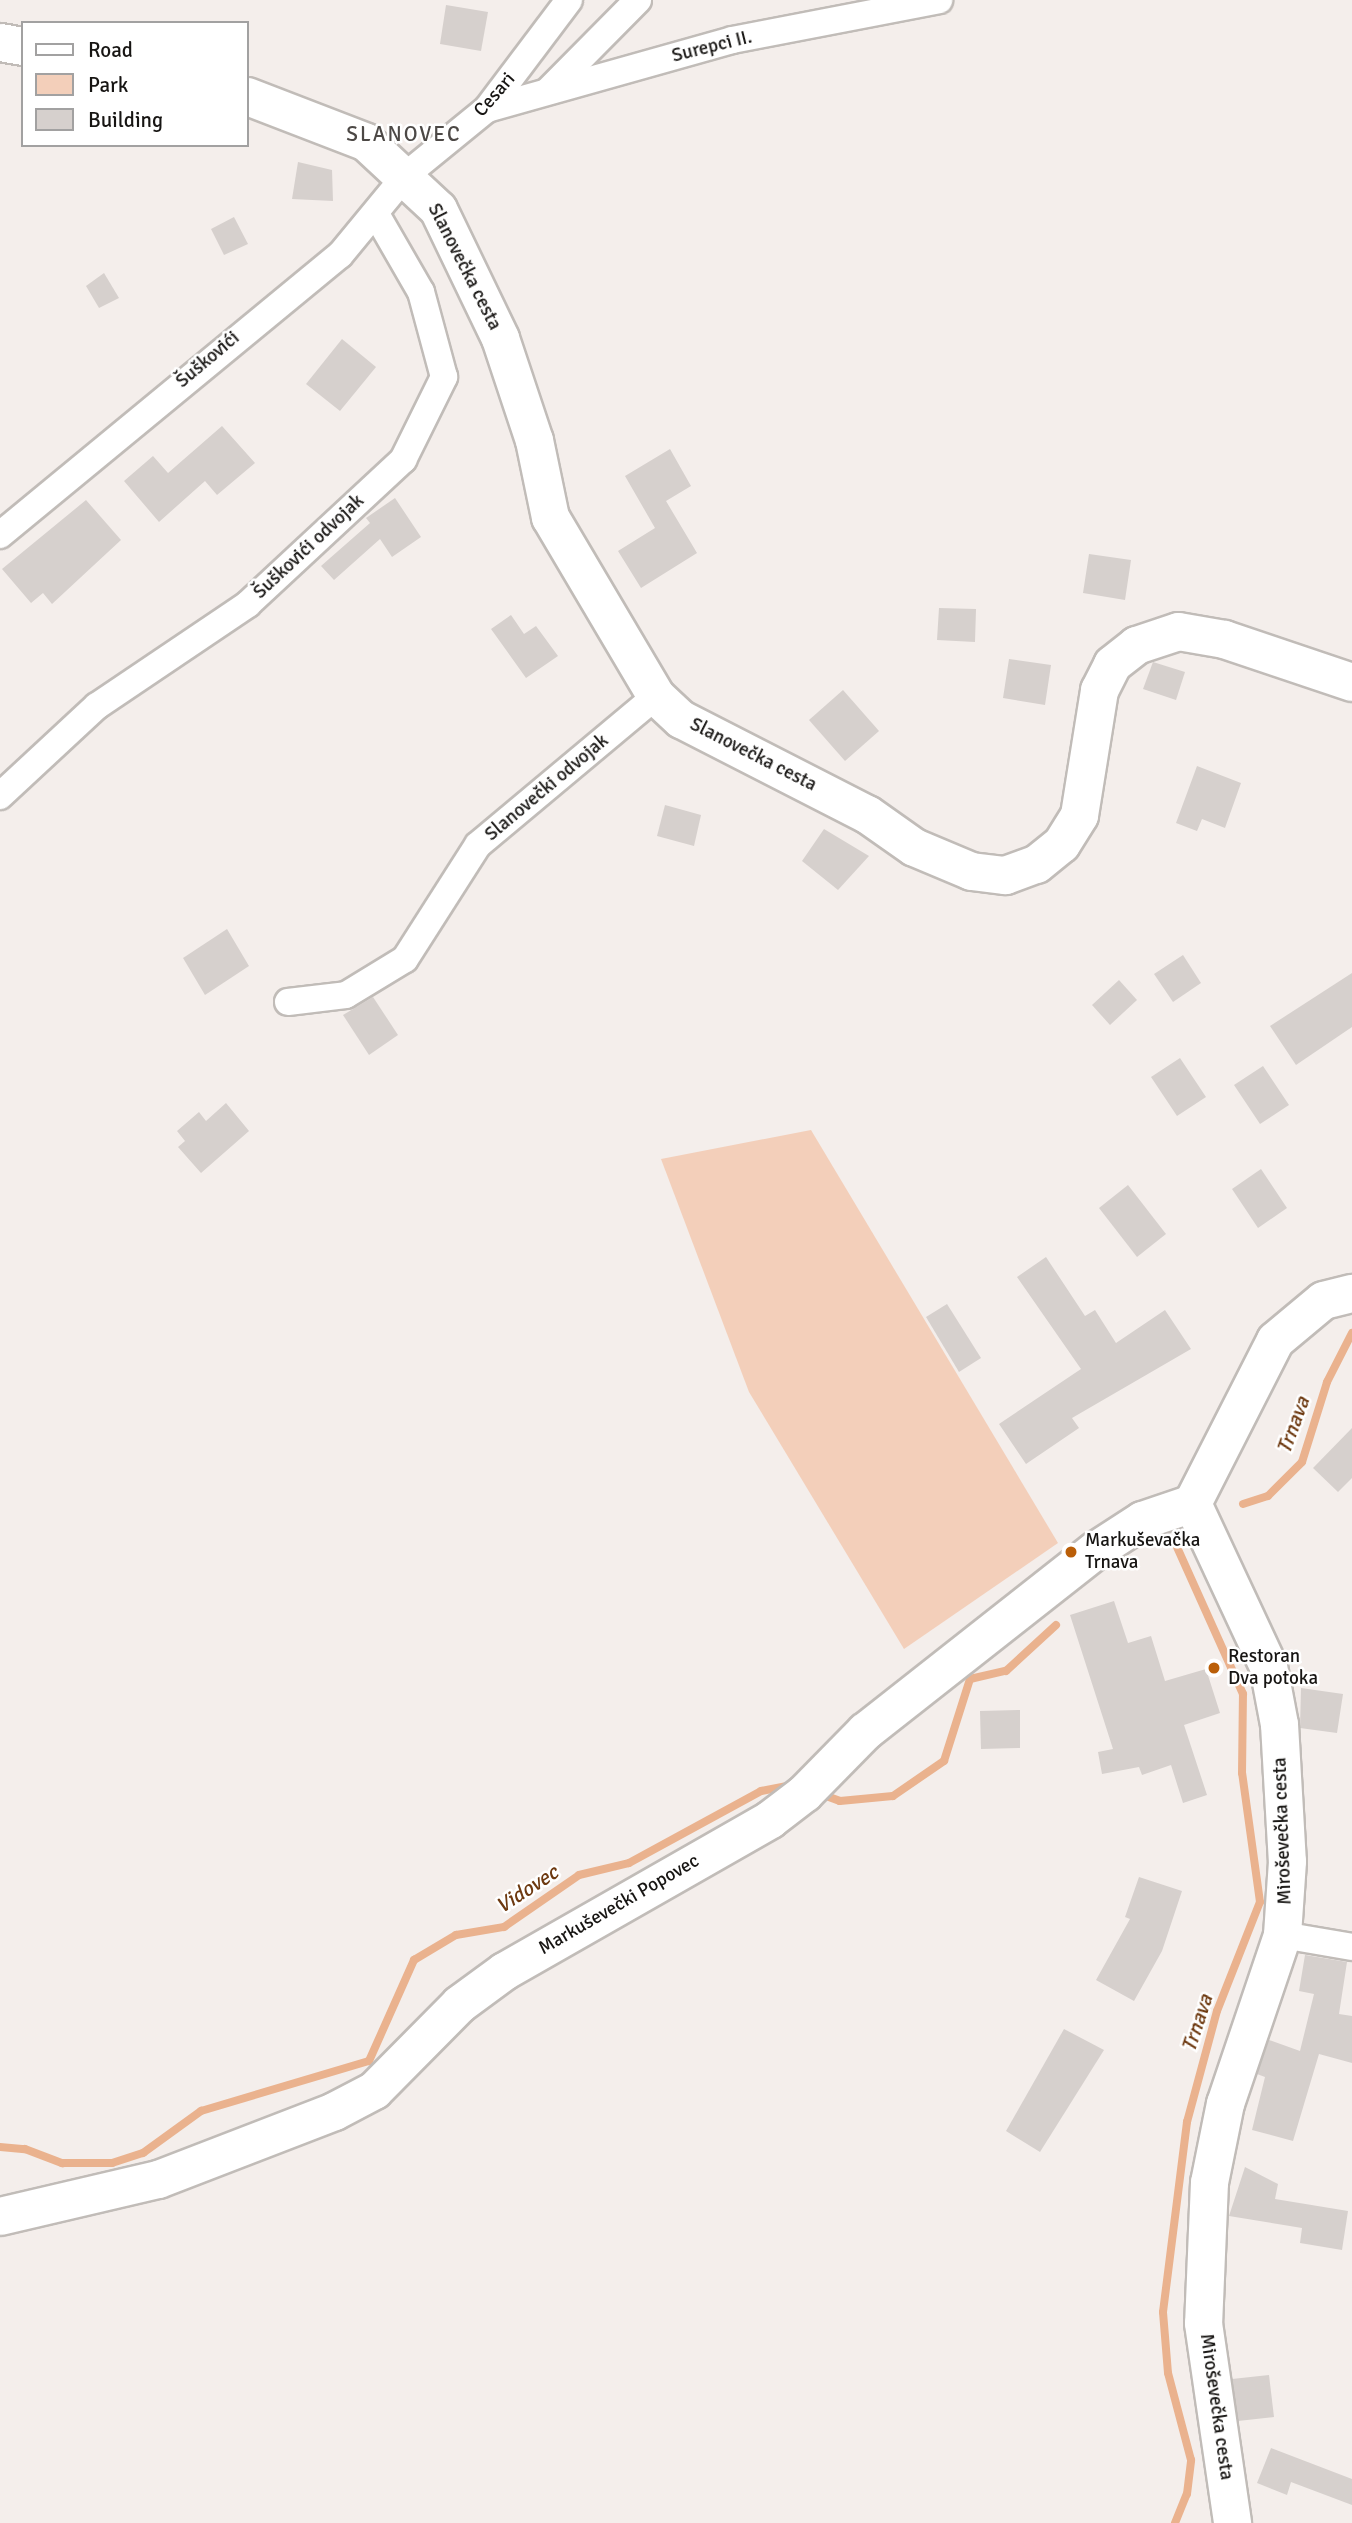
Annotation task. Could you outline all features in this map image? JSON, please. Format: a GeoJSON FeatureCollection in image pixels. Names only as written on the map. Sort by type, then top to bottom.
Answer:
{"type":"FeatureCollection","features":[{"type":"Feature","properties":{"kind":"street","name":"Cesari"},"geometry":{"type":"LineString","coordinates":[[406,175],[487,109],[569,0]]}},
{"type":"Feature","properties":{"kind":"street"},"geometry":{"type":"LineString","coordinates":[[546,92],[638,0]]}},
{"type":"Feature","properties":{"kind":"street","name":"Surepci II."},"geometry":{"type":"LineString","coordinates":[[487,109],[732,40],[939,0]]}},
{"type":"Feature","properties":{"kind":"street"},"geometry":{"type":"LineString","coordinates":[[0,42],[21,46]]}},
{"type":"Feature","properties":{"kind":"street","name":"Slanovečka cesta"},"geometry":{"type":"LineString","coordinates":[[248,96],[366,142],[406,175],[438,209],[500,338],[534,440],[550,517],[656,696],[681,719],[844,801],[915,847],[971,871],[1005,875],[1036,864],[1060,844],[1079,815],[1099,691],[1112,664],[1136,645],[1178,631],[1224,639],[1352,682]]}},
{"type":"Feature","properties":{"kind":"street","name":"Šuškovići"},"geometry":{"type":"LineString","coordinates":[[0,535],[340,255],[406,175]]}},
{"type":"Feature","properties":{"kind":"street","name":"Šuškovići odvojak"},"geometry":{"type":"LineString","coordinates":[[0,796],[97,706],[247,604],[403,460],[444,377],[421,292],[376,214]]}},
{"type":"Feature","properties":{"kind":"street","name":"Slanovečki odvojak"},"geometry":{"type":"LineString","coordinates":[[288,1002],[346,995],[405,959],[478,845],[656,696]]}},
{"type":"Feature","properties":{"kind":"street"},"geometry":{"type":"LineString","coordinates":[[1192,1503],[1275,1340],[1323,1300],[1352,1293]]}},
{"type":"Feature","properties":{"kind":"street","name":"Markuševečki Popovec"},"geometry":{"type":"LineString","coordinates":[[0,2216],[158,2179],[334,2111],[374,2090],[459,2004],[504,1971],[770,1819],[815,1782],[865,1731],[1094,1551],[1142,1520],[1192,1503]]}},
{"type":"Feature","properties":{"kind":"street","name":"Miroševečka cesta"},"geometry":{"type":"LineString","coordinates":[[1192,1503],[1268,1666],[1279,1724],[1286,1848],[1282,1935],[1224,2103],[1209,2182],[1203,2323],[1232,2523]]}},
{"type":"Feature","properties":{"kind":"street"},"geometry":{"type":"LineString","coordinates":[[1282,1935],[1352,1947]]}},
{"type":"Feature","properties":{"kind":"green space"},"geometry":{"type":"Polygon","coordinates":[[[811,1130],[1058,1543],[904,1649],[749,1392],[661,1159],[811,1130]]]}},
{"type":"Feature","properties":{"kind":"building"},"geometry":{"type":"Polygon","coordinates":[[[446,5],[488,12],[481,51],[440,44],[446,5]]]}},
{"type":"Feature","properties":{"kind":"building"},"geometry":{"type":"Polygon","coordinates":[[[298,162],[332,170],[333,201],[292,199],[298,162]]]}},
{"type":"Feature","properties":{"kind":"building"},"geometry":{"type":"Polygon","coordinates":[[[234,217],[248,244],[224,255],[211,229],[234,217]]]}},
{"type":"Feature","properties":{"kind":"building"},"geometry":{"type":"Polygon","coordinates":[[[104,273],[119,298],[99,308],[86,286],[104,273]]]}},
{"type":"Feature","properties":{"kind":"building"},"geometry":{"type":"Polygon","coordinates":[[[342,339],[376,367],[340,411],[306,384],[342,339]]]}},
{"type":"Feature","properties":{"kind":"building"},"geometry":{"type":"Polygon","coordinates":[[[222,426],[255,463],[217,495],[205,481],[159,522],[124,481],[153,456],[168,473],[222,426]]]}},
{"type":"Feature","properties":{"kind":"building"},"geometry":{"type":"Polygon","coordinates":[[[670,449],[691,486],[666,501],[697,553],[641,588],[618,551],[655,528],[625,476],[670,449]]]}},
{"type":"Feature","properties":{"kind":"building"},"geometry":{"type":"Polygon","coordinates":[[[395,498],[421,537],[392,557],[380,539],[334,580],[321,566],[370,523],[366,518],[395,498]]]}},
{"type":"Feature","properties":{"kind":"building"},"geometry":{"type":"Polygon","coordinates":[[[86,500],[121,540],[52,604],[43,593],[31,603],[2,569],[86,500]]]}},
{"type":"Feature","properties":{"kind":"building"},"geometry":{"type":"Polygon","coordinates":[[[1089,554],[1131,560],[1125,600],[1083,593],[1089,554]]]}},
{"type":"Feature","properties":{"kind":"building"},"geometry":{"type":"Polygon","coordinates":[[[939,608],[976,609],[975,642],[937,640],[939,608]]]}},
{"type":"Feature","properties":{"kind":"building"},"geometry":{"type":"Polygon","coordinates":[[[511,615],[524,634],[536,626],[558,656],[526,678],[491,629],[511,615]]]}},
{"type":"Feature","properties":{"kind":"building"},"geometry":{"type":"Polygon","coordinates":[[[1009,659],[1051,665],[1045,705],[1003,698],[1009,659]]]}},
{"type":"Feature","properties":{"kind":"building"},"geometry":{"type":"Polygon","coordinates":[[[1153,662],[1185,672],[1176,700],[1143,689],[1153,662]]]}},
{"type":"Feature","properties":{"kind":"building"},"geometry":{"type":"Polygon","coordinates":[[[843,690],[879,731],[845,761],[809,720],[843,690]]]}},
{"type":"Feature","properties":{"kind":"building"},"geometry":{"type":"Polygon","coordinates":[[[1197,766],[1241,783],[1225,828],[1202,819],[1197,831],[1176,823],[1197,766]]]}},
{"type":"Feature","properties":{"kind":"building"},"geometry":{"type":"Polygon","coordinates":[[[665,805],[701,815],[694,846],[657,836],[665,805]]]}},
{"type":"Feature","properties":{"kind":"building"},"geometry":{"type":"Polygon","coordinates":[[[824,829],[869,856],[838,890],[802,861],[824,829]]]}},
{"type":"Feature","properties":{"kind":"building"},"geometry":{"type":"Polygon","coordinates":[[[227,929],[249,966],[205,995],[183,958],[227,929]]]}},
{"type":"Feature","properties":{"kind":"building"},"geometry":{"type":"Polygon","coordinates":[[[1183,955],[1201,983],[1173,1002],[1154,974],[1183,955]]]}},
{"type":"Feature","properties":{"kind":"building"},"geometry":{"type":"Polygon","coordinates":[[[1352,973],[1352,1027],[1296,1065],[1270,1026],[1352,973]]]}},
{"type":"Feature","properties":{"kind":"building"},"geometry":{"type":"Polygon","coordinates":[[[1119,980],[1137,1000],[1110,1025],[1092,1005],[1119,980]]]}},
{"type":"Feature","properties":{"kind":"building"},"geometry":{"type":"Polygon","coordinates":[[[373,997],[398,1035],[369,1055],[343,1015],[373,997]]]}},
{"type":"Feature","properties":{"kind":"building"},"geometry":{"type":"Polygon","coordinates":[[[1180,1058],[1206,1097],[1177,1116],[1151,1077],[1180,1058]]]}},
{"type":"Feature","properties":{"kind":"building"},"geometry":{"type":"Polygon","coordinates":[[[1263,1066],[1289,1105],[1260,1124],[1234,1085],[1263,1066]]]}},
{"type":"Feature","properties":{"kind":"building"},"geometry":{"type":"Polygon","coordinates":[[[226,1103],[249,1131],[201,1173],[178,1147],[185,1141],[177,1131],[199,1112],[206,1121],[226,1103]]]}},
{"type":"Feature","properties":{"kind":"building"},"geometry":{"type":"Polygon","coordinates":[[[1261,1169],[1287,1208],[1258,1228],[1232,1189],[1261,1169]]]}},
{"type":"Feature","properties":{"kind":"building"},"geometry":{"type":"Polygon","coordinates":[[[1128,1185],[1166,1234],[1137,1257],[1099,1208],[1128,1185]]]}},
{"type":"Feature","properties":{"kind":"building"},"geometry":{"type":"Polygon","coordinates":[[[1046,1257],[1085,1316],[1095,1310],[1116,1343],[1165,1310],[1191,1349],[1072,1418],[1079,1428],[1026,1464],[999,1424],[1081,1369],[1017,1277],[1046,1257]]]}},
{"type":"Feature","properties":{"kind":"building"},"geometry":{"type":"Polygon","coordinates":[[[947,1304],[981,1358],[959,1372],[926,1317],[947,1304]]]}},
{"type":"Feature","properties":{"kind":"building"},"geometry":{"type":"Polygon","coordinates":[[[1352,1428],[1352,1478],[1338,1492],[1313,1468],[1352,1428]]]}},
{"type":"Feature","properties":{"kind":"building"},"geometry":{"type":"Polygon","coordinates":[[[1114,1601],[1128,1643],[1151,1636],[1165,1681],[1206,1669],[1220,1713],[1184,1725],[1207,1795],[1183,1803],[1171,1765],[1142,1775],[1139,1767],[1102,1774],[1098,1752],[1113,1749],[1070,1615],[1114,1601]]]}},
{"type":"Feature","properties":{"kind":"building"},"geometry":{"type":"Polygon","coordinates":[[[1301,1688],[1343,1694],[1337,1733],[1300,1728],[1301,1688]]]}},
{"type":"Feature","properties":{"kind":"building"},"geometry":{"type":"Polygon","coordinates":[[[1020,1710],[1020,1748],[981,1749],[980,1711],[1020,1710]]]}},
{"type":"Feature","properties":{"kind":"building"},"geometry":{"type":"Polygon","coordinates":[[[1139,1877],[1182,1891],[1162,1951],[1134,2001],[1096,1980],[1130,1919],[1125,1917],[1139,1877]]]}},
{"type":"Feature","properties":{"kind":"building"},"geometry":{"type":"Polygon","coordinates":[[[1305,1955],[1347,1962],[1339,2014],[1352,2016],[1352,2063],[1319,2054],[1293,2141],[1252,2130],[1265,2077],[1257,2074],[1269,2040],[1300,2051],[1314,1994],[1299,1991],[1305,1955]]]}},
{"type":"Feature","properties":{"kind":"building"},"geometry":{"type":"Polygon","coordinates":[[[1064,2029],[1104,2050],[1040,2152],[1006,2131],[1064,2029]]]}},
{"type":"Feature","properties":{"kind":"building"},"geometry":{"type":"Polygon","coordinates":[[[1245,2167],[1278,2184],[1275,2199],[1348,2211],[1342,2250],[1300,2243],[1302,2228],[1229,2216],[1245,2167]]]}},
{"type":"Feature","properties":{"kind":"building"},"geometry":{"type":"Polygon","coordinates":[[[1269,2375],[1274,2417],[1238,2421],[1232,2379],[1269,2375]]]}},
{"type":"Feature","properties":{"kind":"building"},"geometry":{"type":"Polygon","coordinates":[[[1271,2448],[1352,2479],[1352,2505],[1291,2482],[1287,2495],[1257,2483],[1271,2448]]]}},
{"type":"Feature","properties":{"kind":"waterway","name":"Trnava"},"geometry":{"type":"LineString","coordinates":[[1243,1504],[1268,1496],[1302,1462],[1327,1382],[1352,1333]]}},
{"type":"Feature","properties":{"kind":"waterway","name":"Trnava"},"geometry":{"type":"LineString","coordinates":[[1175,2523],[1187,2494],[1191,2460],[1168,2373],[1163,2312],[1187,2122],[1217,2011],[1260,1902],[1242,1773],[1243,1694],[1177,1547]]}},
{"type":"Feature","properties":{"kind":"waterway","name":"Vidovec"},"geometry":{"type":"LineString","coordinates":[[818,1793],[840,1801],[893,1796],[944,1761],[970,1679],[1006,1671],[1056,1625]]}},
{"type":"Feature","properties":{"kind":"waterway","name":"Vidovec"},"geometry":{"type":"LineString","coordinates":[[0,2147],[25,2149],[62,2163],[112,2163],[143,2153],[201,2111],[369,2061],[414,1960],[456,1935],[504,1927],[579,1875],[629,1863],[761,1791],[793,1785]]}},
{"type":"Feature","properties":{"kind":"place","name":"Markuševačka Trnava"},"geometry":{"type":"Point","coordinates":[1071,1552]}},
{"type":"Feature","properties":{"kind":"place","name":"Restoran Dva potoka"},"geometry":{"type":"Point","coordinates":[1214,1668]}},
{"type":"Feature","properties":{"kind":"district","name":"SLANOVEC"},"geometry":{"type":"Point","coordinates":[404,134]}}]}
